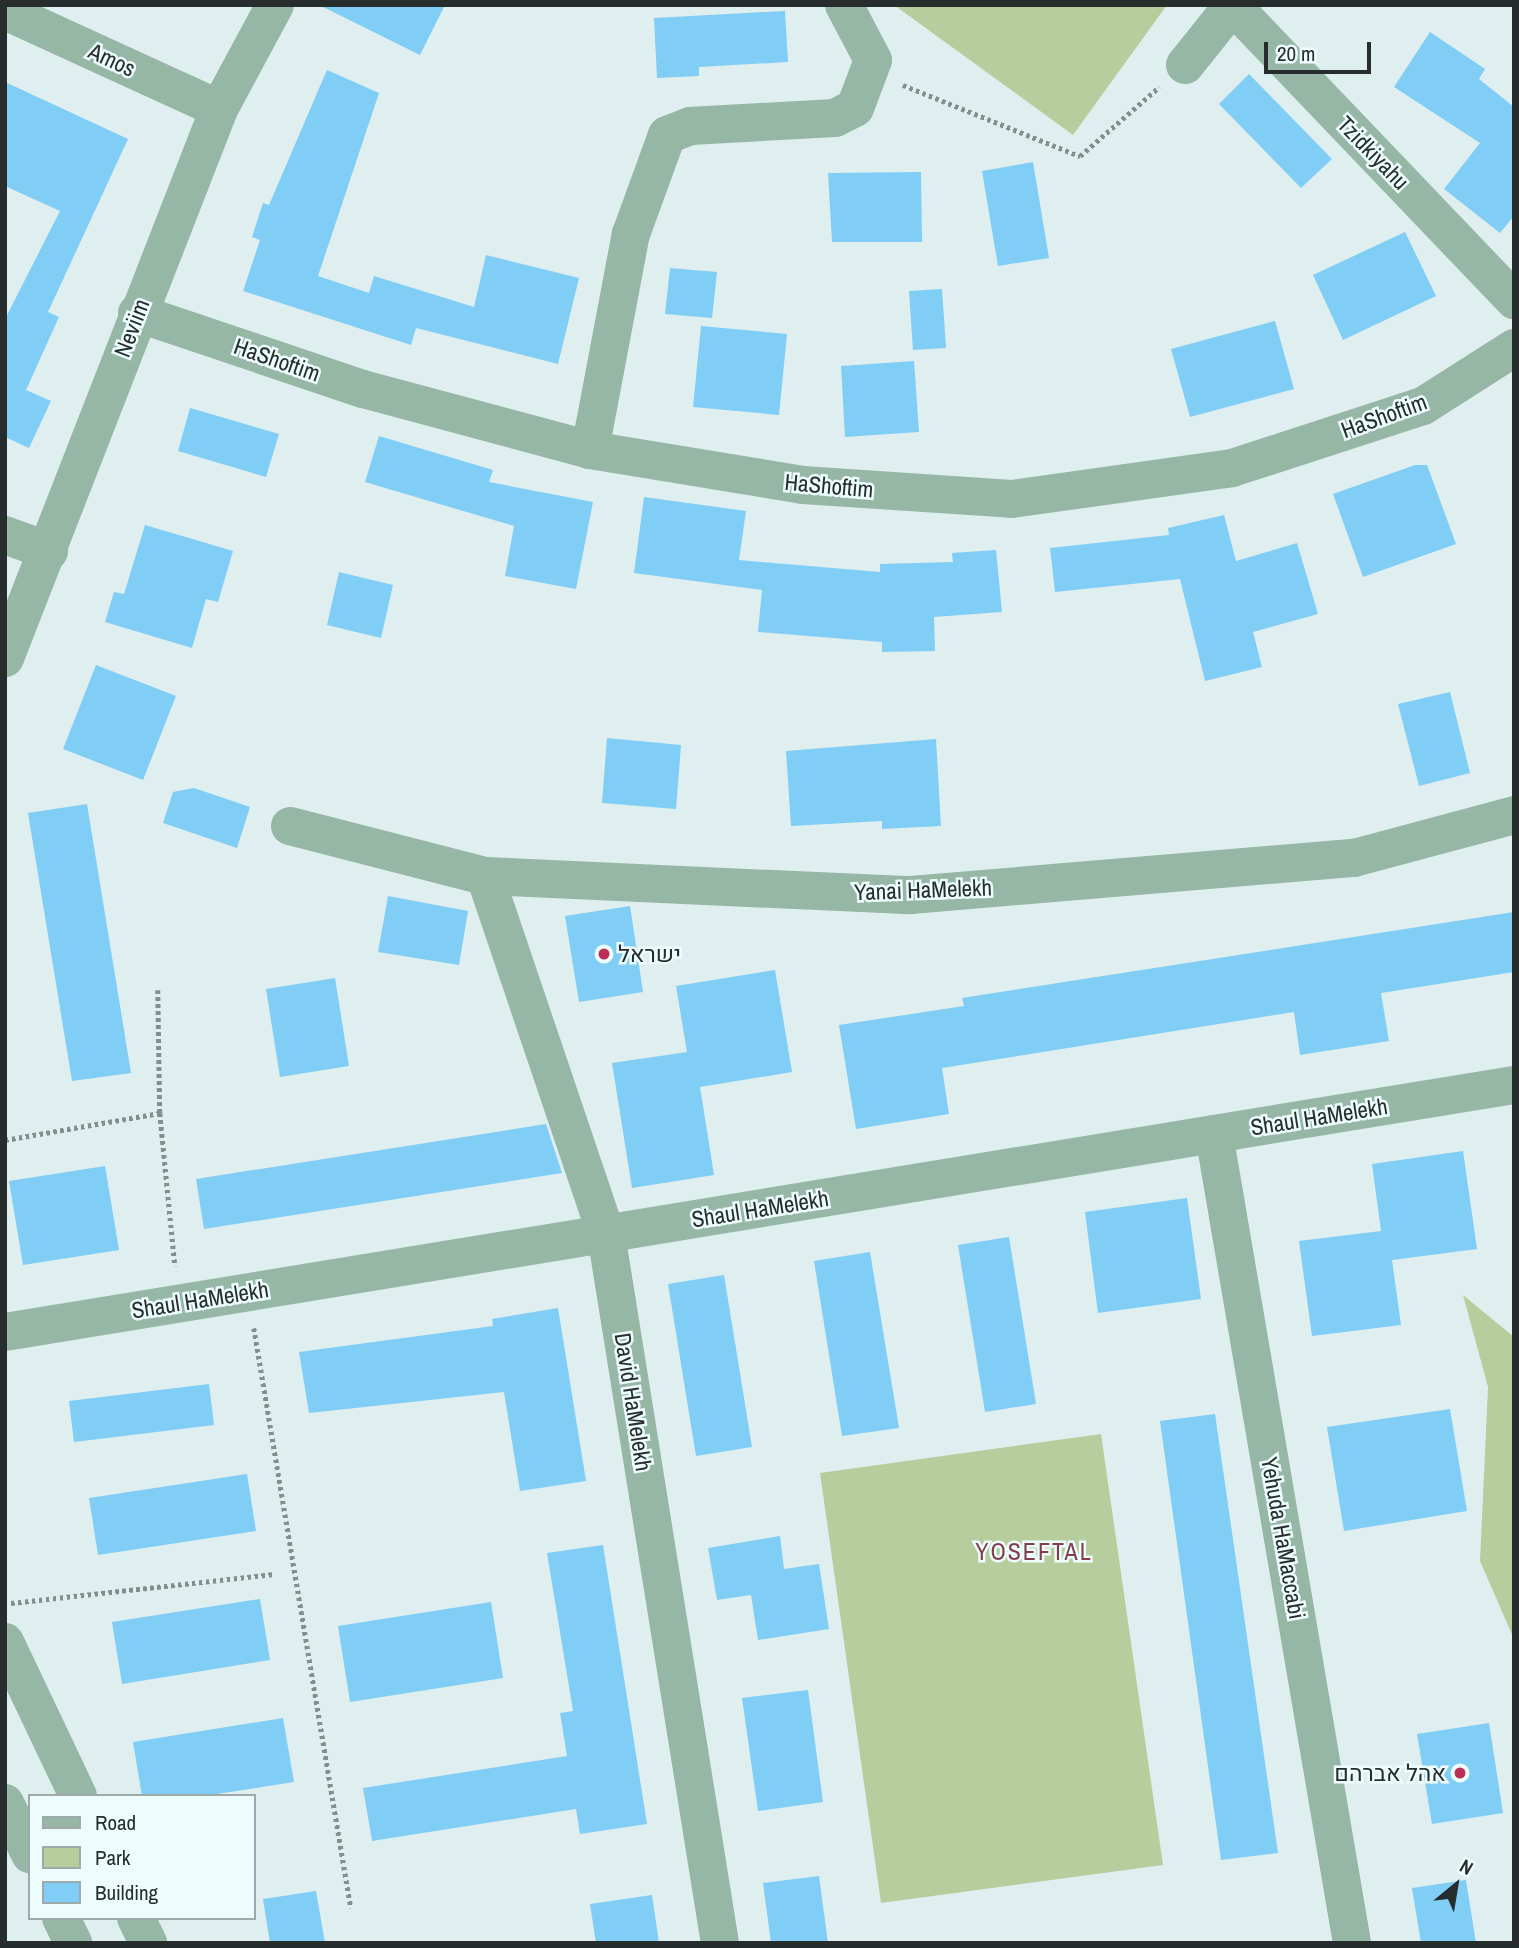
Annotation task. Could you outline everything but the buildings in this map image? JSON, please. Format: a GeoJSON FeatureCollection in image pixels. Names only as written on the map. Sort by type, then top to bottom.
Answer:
{"type":"FeatureCollection","features":[{"type":"Feature","properties":{"kind":"street","name":"Neviim"},"geometry":{"type":"LineString","coordinates":[[5,658],[49,551],[137,313],[219,109],[275,5]]}},
{"type":"Feature","properties":{"kind":"street"},"geometry":{"type":"LineString","coordinates":[[590,450],[631,234],[667,135],[690,126],[835,117],[855,108],[873,73],[873,60],[844,5]]}},
{"type":"Feature","properties":{"kind":"street"},"geometry":{"type":"LineString","coordinates":[[1185,65],[1233,5]]}},
{"type":"Feature","properties":{"kind":"street","name":"Tzidkiyahu"},"geometry":{"type":"LineString","coordinates":[[1233,5],[1514,300]]}},
{"type":"Feature","properties":{"kind":"street","name":"Amos"},"geometry":{"type":"LineString","coordinates":[[5,11],[219,109]]}},
{"type":"Feature","properties":{"kind":"street","name":"HaShoftim"},"geometry":{"type":"LineString","coordinates":[[137,313],[363,389],[590,450],[803,485],[1012,499],[1232,468],[1423,406],[1514,348]]}},
{"type":"Feature","properties":{"kind":"street"},"geometry":{"type":"LineString","coordinates":[[5,535],[49,551]]}},
{"type":"Feature","properties":{"kind":"street","name":"Yanai HaMelekh"},"geometry":{"type":"LineString","coordinates":[[290,826],[485,876],[911,895],[1354,858],[1514,815]]}},
{"type":"Feature","properties":{"kind":"street","name":"David HaMelekh"},"geometry":{"type":"LineString","coordinates":[[485,876],[606,1234],[720,1943]]}},
{"type":"Feature","properties":{"kind":"street","name":"Shaul HaMelekh"},"geometry":{"type":"LineString","coordinates":[[5,1332],[1514,1085]]}},
{"type":"Feature","properties":{"kind":"street","name":"Yehuda HaMaccabi"},"geometry":{"type":"LineString","coordinates":[[1214,1134],[1352,1943]]}},
{"type":"Feature","properties":{"kind":"street"},"geometry":{"type":"LineString","coordinates":[[5,1642],[77,1794]]}},
{"type":"Feature","properties":{"kind":"street"},"geometry":{"type":"LineString","coordinates":[[5,1803],[28,1850]]}},
{"type":"Feature","properties":{"kind":"street"},"geometry":{"type":"LineString","coordinates":[[62,1920],[73,1943]]}},
{"type":"Feature","properties":{"kind":"street"},"geometry":{"type":"LineString","coordinates":[[137,1920],[148,1943]]}},
{"type":"Feature","properties":{"kind":"path"},"geometry":{"type":"LineString","coordinates":[[873,73],[1080,156],[1185,65]]}},
{"type":"Feature","properties":{"kind":"path"},"geometry":{"type":"LineString","coordinates":[[158,990],[160,1113],[179,1302]]}},
{"type":"Feature","properties":{"kind":"path"},"geometry":{"type":"LineString","coordinates":[[5,1140],[160,1113]]}},
{"type":"Feature","properties":{"kind":"path"},"geometry":{"type":"LineString","coordinates":[[248,1293],[351,1908]]}},
{"type":"Feature","properties":{"kind":"path"},"geometry":{"type":"LineString","coordinates":[[5,1604],[274,1574]]}},
{"type":"Feature","properties":{"kind":"green space"},"geometry":{"type":"Polygon","coordinates":[[[894,5],[1167,5],[1073,135],[894,5]]]}},
{"type":"Feature","properties":{"kind":"green space"},"geometry":{"type":"Polygon","coordinates":[[[1463,1295],[1514,1337],[1514,1639],[1480,1561],[1488,1387],[1463,1295]]]}},
{"type":"Feature","properties":{"kind":"green space"},"geometry":{"type":"Polygon","coordinates":[[[1101,1434],[1163,1865],[881,1903],[820,1473],[1101,1434]]]}},
{"type":"Feature","properties":{"kind":"place","name":"ישראל"},"geometry":{"type":"Point","coordinates":[604,954]}},
{"type":"Feature","properties":{"kind":"place","name":"אהל אברהם"},"geometry":{"type":"Point","coordinates":[1460,1773]}},
{"type":"Feature","properties":{"kind":"district","name":"YOSEFTAL"},"geometry":{"type":"Point","coordinates":[1034,1552]}}]}
